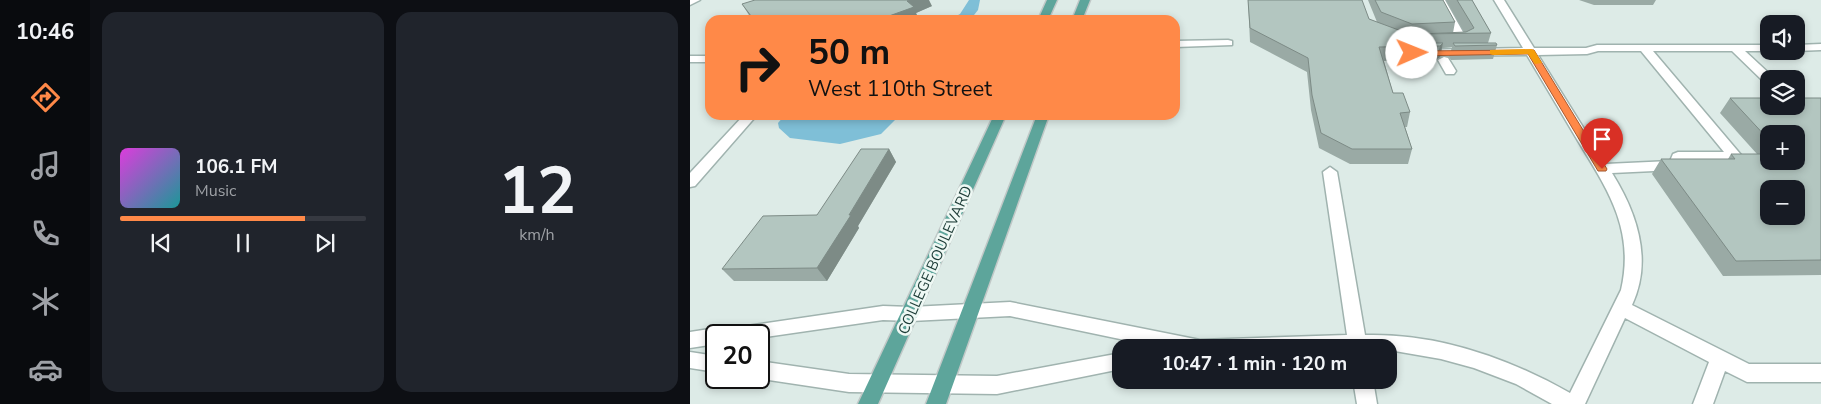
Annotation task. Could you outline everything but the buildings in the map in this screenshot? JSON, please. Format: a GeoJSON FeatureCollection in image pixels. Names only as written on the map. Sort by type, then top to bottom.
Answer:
{"type":"FeatureCollection","features":[{"type":"Feature","properties":{"kind":"main road"},"geometry":{"type":"LineString","coordinates":[[1045,15],[1052,0]]}},
{"type":"Feature","properties":{"kind":"main road"},"geometry":{"type":"LineString","coordinates":[[1079,15],[1085,0]]}},
{"type":"Feature","properties":{"kind":"main road","name":"COLLEGE BOULEVARD"},"geometry":{"type":"LineString","coordinates":[[868,404],[911,314],[998,120]]}},
{"type":"Feature","properties":{"kind":"main road"},"geometry":{"type":"LineString","coordinates":[[936,404],[1041,120]]}},
{"type":"Feature","properties":{"kind":"street"},"geometry":{"type":"LineString","coordinates":[[690,2],[695,0]]}},
{"type":"Feature","properties":{"kind":"street"},"geometry":{"type":"LineString","coordinates":[[1390,36],[1408,43],[1462,41],[1440,0]]}},
{"type":"Feature","properties":{"kind":"street"},"geometry":{"type":"LineString","coordinates":[[1499,0],[1620,198],[1631,230],[1635,271],[1622,308],[1575,404]]}},
{"type":"Feature","properties":{"kind":"street"},"geometry":{"type":"LineString","coordinates":[[1408,43],[1412,53],[1531,52],[1644,48],[1760,48]]}},
{"type":"Feature","properties":{"kind":"street"},"geometry":{"type":"LineString","coordinates":[[1180,44],[1228,44]]}},
{"type":"Feature","properties":{"kind":"street"},"geometry":{"type":"LineString","coordinates":[[1805,48],[1821,47]]}},
{"type":"Feature","properties":{"kind":"street"},"geometry":{"type":"LineString","coordinates":[[1602,169],[1675,165],[1678,157],[1735,156],[1644,48]]}},
{"type":"Feature","properties":{"kind":"street"},"geometry":{"type":"LineString","coordinates":[[1735,48],[1760,72]]}},
{"type":"Feature","properties":{"kind":"street"},"geometry":{"type":"LineString","coordinates":[[690,59],[705,59]]}},
{"type":"Feature","properties":{"kind":"street"},"geometry":{"type":"LineString","coordinates":[[690,182],[746,120]]}},
{"type":"Feature","properties":{"kind":"street"},"geometry":{"type":"LineString","coordinates":[[1330,172],[1357,339]]}},
{"type":"Feature","properties":{"kind":"street"},"geometry":{"type":"LineString","coordinates":[[770,329],[882,313],[911,314],[1010,308],[1155,339]]}},
{"type":"Feature","properties":{"kind":"street"},"geometry":{"type":"LineString","coordinates":[[1622,308],[1747,373],[1821,372]]}},
{"type":"Feature","properties":{"kind":"street"},"geometry":{"type":"LineString","coordinates":[[690,340],[705,338]]}},
{"type":"Feature","properties":{"kind":"street"},"geometry":{"type":"LineString","coordinates":[[1397,343],[1420,346],[1474,359],[1523,378],[1570,404]]}},
{"type":"Feature","properties":{"kind":"street"},"geometry":{"type":"LineString","coordinates":[[690,360],[705,362]]}},
{"type":"Feature","properties":{"kind":"street"},"geometry":{"type":"LineString","coordinates":[[1703,404],[1719,360]]}},
{"type":"Feature","properties":{"kind":"street"},"geometry":{"type":"LineString","coordinates":[[770,372],[849,383],[997,385],[1112,363]]}},
{"type":"Feature","properties":{"kind":"street"},"geometry":{"type":"LineString","coordinates":[[1364,389],[1367,404]]}},
{"type":"Feature","properties":{"kind":"water"},"geometry":{"type":"Polygon","coordinates":[[[969,0],[980,0],[978,10],[974,15],[958,15],[969,0]]]}},
{"type":"Feature","properties":{"kind":"water"},"geometry":{"type":"Polygon","coordinates":[[[781,120],[895,120],[881,134],[840,144],[790,138],[779,128],[778,123],[781,120]]]}},
{"type":"Feature","properties":{"kind":"slow traffic"},"geometry":{"type":"LineString","coordinates":[[1493,52],[1531,52],[1538,63]]}},
{"type":"Feature","properties":{"kind":"route"},"geometry":{"type":"LineString","coordinates":[[1412,53],[1531,52],[1602,169]]}}]}
